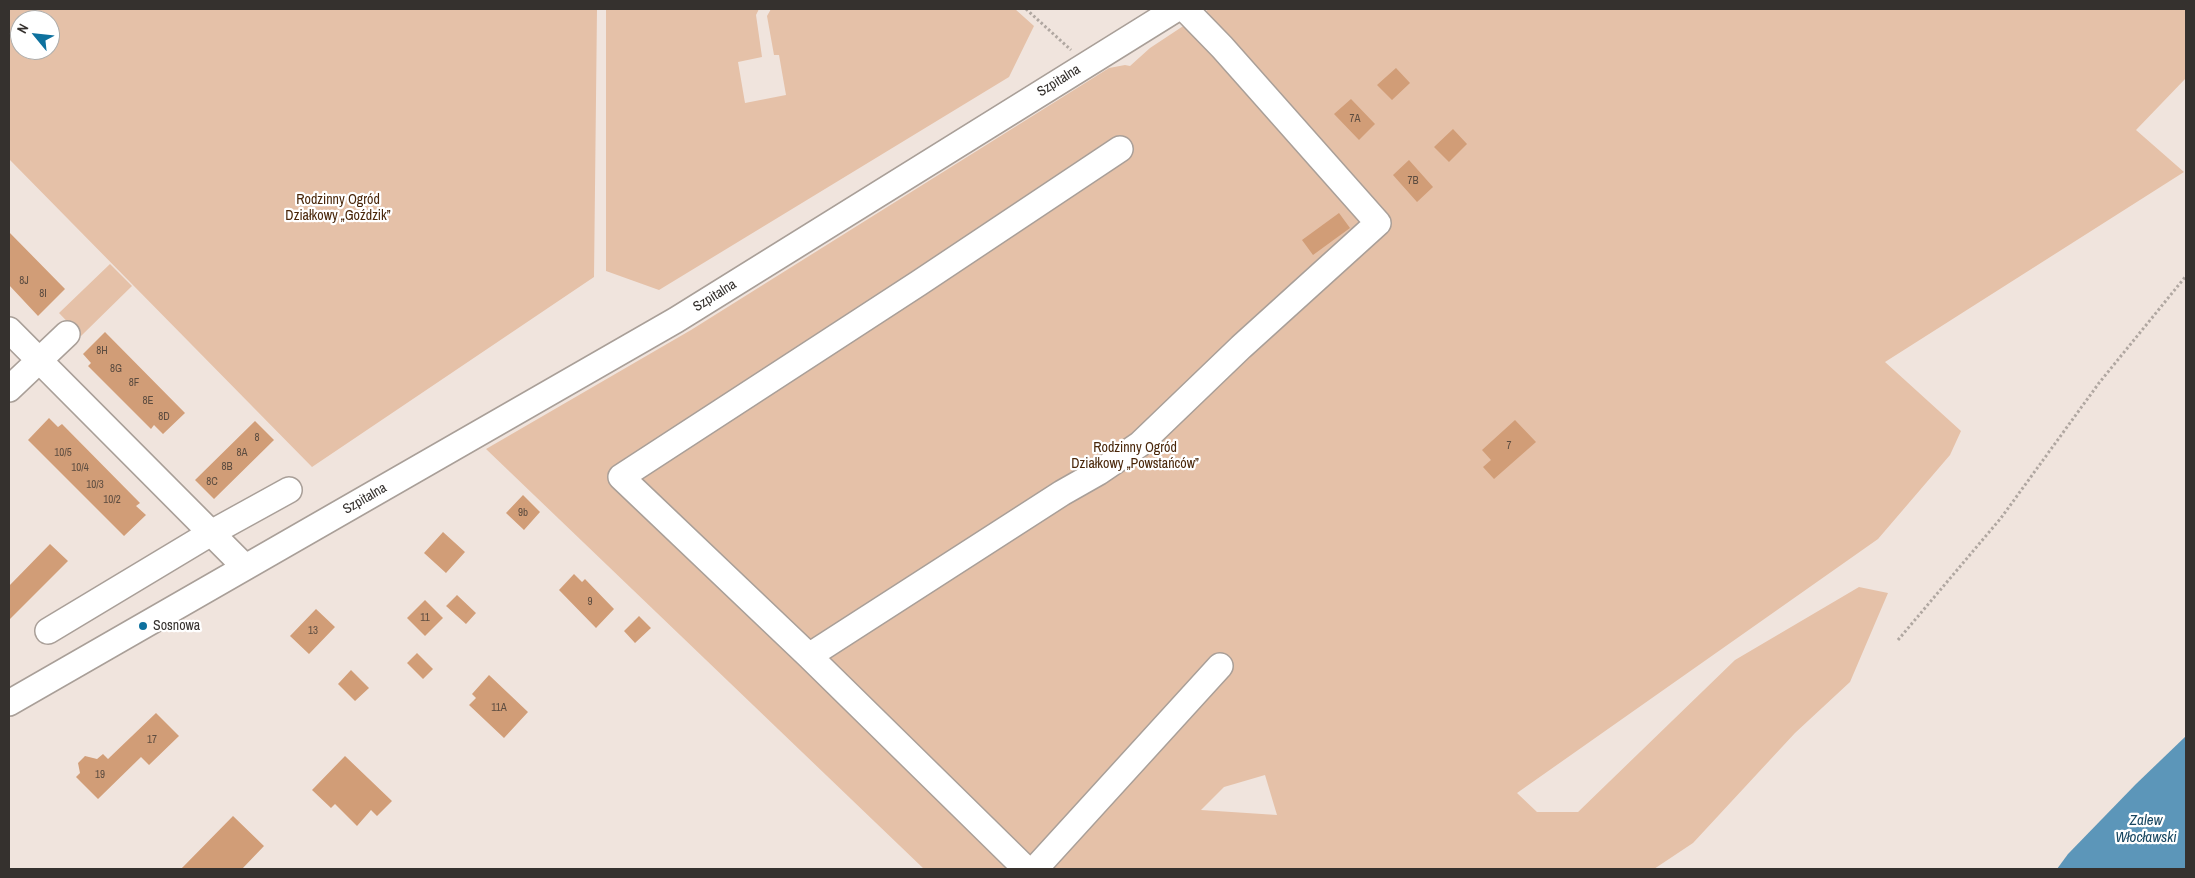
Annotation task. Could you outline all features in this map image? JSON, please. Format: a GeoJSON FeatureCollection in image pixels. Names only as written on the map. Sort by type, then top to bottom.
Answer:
{"type":"FeatureCollection","features":[{"type":"Feature","properties":{"kind":"street","name":"Szpitalna"},"geometry":{"type":"LineString","coordinates":[[9,703],[676,320],[1176,9]]}},
{"type":"Feature","properties":{"kind":"street"},"geometry":{"type":"LineString","coordinates":[[809,656],[1140,444],[1241,347],[1378,223],[1222,47],[1185,9]]}},
{"type":"Feature","properties":{"kind":"street"},"geometry":{"type":"LineString","coordinates":[[1026,869],[809,656],[621,477],[919,283],[1120,149]]}},
{"type":"Feature","properties":{"kind":"street"},"geometry":{"type":"LineString","coordinates":[[9,330],[245,567]]}},
{"type":"Feature","properties":{"kind":"street"},"geometry":{"type":"LineString","coordinates":[[9,389],[66,334]]}},
{"type":"Feature","properties":{"kind":"street"},"geometry":{"type":"LineString","coordinates":[[48,631],[288,490]]}},
{"type":"Feature","properties":{"kind":"street"},"geometry":{"type":"LineString","coordinates":[[1035,869],[1220,666]]}},
{"type":"Feature","properties":{"kind":"path"},"geometry":{"type":"LineString","coordinates":[[1026,9],[1077,56]]}},
{"type":"Feature","properties":{"kind":"path"},"geometry":{"type":"LineString","coordinates":[[1898,640],[2001,518],[2099,383],[2186,276]]}},
{"type":"Feature","properties":{"kind":"green space","name":"Rodzinny Ogród Działkowy „Goździk”"},"geometry":{"type":"Polygon","coordinates":[[[9,9],[597,9],[594,277],[312,467],[9,159],[9,9]]]}},
{"type":"Feature","properties":{"kind":"green space"},"geometry":{"type":"Polygon","coordinates":[[[606,9],[759,9],[756,15],[762,57],[738,62],[745,103],[786,95],[779,55],[774,55],[767,16],[771,9],[1015,9],[1034,26],[1009,77],[659,290],[606,271],[606,9]]]}},
{"type":"Feature","properties":{"kind":"green space","name":"Rodzinny Ogród Działkowy „Powstańców”"},"geometry":{"type":"Polygon","coordinates":[[[1209,9],[2186,9],[2186,78],[2136,130],[2184,172],[1885,362],[1961,431],[1950,455],[1878,539],[1517,793],[1537,812],[1578,812],[1735,660],[1859,587],[1888,593],[1850,682],[1795,733],[1693,843],[1654,869],[924,869],[486,449],[691,330],[1109,68],[1130,66],[1150,48],[1209,9]],[[1265,775],[1224,787],[1201,810],[1277,815],[1265,775]]]}},
{"type":"Feature","properties":{"kind":"green space"},"geometry":{"type":"Polygon","coordinates":[[[110,264],[132,286],[81,336],[59,313],[110,264]]]}},
{"type":"Feature","properties":{"kind":"water","name":"Zalew Włocławski"},"geometry":{"type":"Polygon","coordinates":[[[2186,736],[2186,869],[2057,869],[2068,854],[2186,736]]]}},
{"type":"Feature","properties":{"kind":"building"},"geometry":{"type":"Polygon","coordinates":[[[1396,68],[1410,83],[1392,100],[1377,85],[1396,68]]]}},
{"type":"Feature","properties":{"kind":"building"},"geometry":{"type":"Polygon","coordinates":[[[1351,99],[1375,124],[1359,140],[1334,114],[1351,99]]]}},
{"type":"Feature","properties":{"kind":"building"},"geometry":{"type":"Polygon","coordinates":[[[1453,129],[1467,144],[1449,162],[1434,147],[1453,129]]]}},
{"type":"Feature","properties":{"kind":"building"},"geometry":{"type":"Polygon","coordinates":[[[1409,160],[1433,187],[1417,202],[1393,175],[1409,160]]]}},
{"type":"Feature","properties":{"kind":"building"},"geometry":{"type":"Polygon","coordinates":[[[1339,213],[1350,228],[1313,255],[1302,240],[1339,213]]]}},
{"type":"Feature","properties":{"kind":"building"},"geometry":{"type":"Polygon","coordinates":[[[9,232],[65,289],[38,316],[9,285],[9,232]]]}},
{"type":"Feature","properties":{"kind":"building"},"geometry":{"type":"Polygon","coordinates":[[[105,332],[185,413],[163,434],[154,425],[151,429],[88,366],[91,363],[83,354],[105,332]]]}},
{"type":"Feature","properties":{"kind":"building"},"geometry":{"type":"Polygon","coordinates":[[[49,418],[58,427],[62,424],[140,503],[136,506],[146,515],[124,536],[28,440],[49,418]]]}},
{"type":"Feature","properties":{"kind":"building"},"geometry":{"type":"Polygon","coordinates":[[[1515,420],[1536,442],[1494,479],[1483,467],[1491,460],[1482,450],[1515,420]]]}},
{"type":"Feature","properties":{"kind":"building"},"geometry":{"type":"Polygon","coordinates":[[[255,421],[274,440],[214,499],[195,480],[255,421]]]}},
{"type":"Feature","properties":{"kind":"building"},"geometry":{"type":"Polygon","coordinates":[[[523,495],[540,512],[524,530],[506,513],[523,495]]]}},
{"type":"Feature","properties":{"kind":"building"},"geometry":{"type":"Polygon","coordinates":[[[443,532],[465,552],[446,573],[424,553],[443,532]]]}},
{"type":"Feature","properties":{"kind":"building"},"geometry":{"type":"Polygon","coordinates":[[[50,544],[68,561],[9,620],[9,586],[50,544]]]}},
{"type":"Feature","properties":{"kind":"building"},"geometry":{"type":"Polygon","coordinates":[[[574,574],[582,582],[585,579],[614,609],[596,628],[559,590],[574,574]]]}},
{"type":"Feature","properties":{"kind":"building"},"geometry":{"type":"Polygon","coordinates":[[[457,595],[476,613],[466,624],[446,606],[457,595]]]}},
{"type":"Feature","properties":{"kind":"building"},"geometry":{"type":"Polygon","coordinates":[[[425,600],[443,618],[425,636],[407,618],[425,600]]]}},
{"type":"Feature","properties":{"kind":"building"},"geometry":{"type":"Polygon","coordinates":[[[316,609],[335,627],[309,654],[290,636],[316,609]]]}},
{"type":"Feature","properties":{"kind":"building"},"geometry":{"type":"Polygon","coordinates":[[[639,616],[651,628],[635,643],[624,631],[639,616]]]}},
{"type":"Feature","properties":{"kind":"building"},"geometry":{"type":"Polygon","coordinates":[[[417,653],[433,669],[423,679],[407,663],[417,653]]]}},
{"type":"Feature","properties":{"kind":"building"},"geometry":{"type":"Polygon","coordinates":[[[351,670],[369,688],[355,701],[338,684],[351,670]]]}},
{"type":"Feature","properties":{"kind":"building"},"geometry":{"type":"Polygon","coordinates":[[[489,675],[528,712],[504,738],[469,705],[476,698],[472,694],[489,675]]]}},
{"type":"Feature","properties":{"kind":"building"},"geometry":{"type":"Polygon","coordinates":[[[156,713],[179,736],[149,765],[141,757],[98,799],[76,777],[80,773],[78,763],[85,756],[97,759],[103,754],[108,759],[156,713]]]}},
{"type":"Feature","properties":{"kind":"building"},"geometry":{"type":"Polygon","coordinates":[[[345,756],[392,801],[377,816],[371,810],[357,826],[335,804],[331,808],[312,790],[345,756]]]}},
{"type":"Feature","properties":{"kind":"building"},"geometry":{"type":"Polygon","coordinates":[[[233,816],[264,846],[242,869],[181,869],[233,816]]]}},
{"type":"Feature","properties":{"kind":"place","name":"Sosnowa"},"geometry":{"type":"Point","coordinates":[143,626]}}]}
